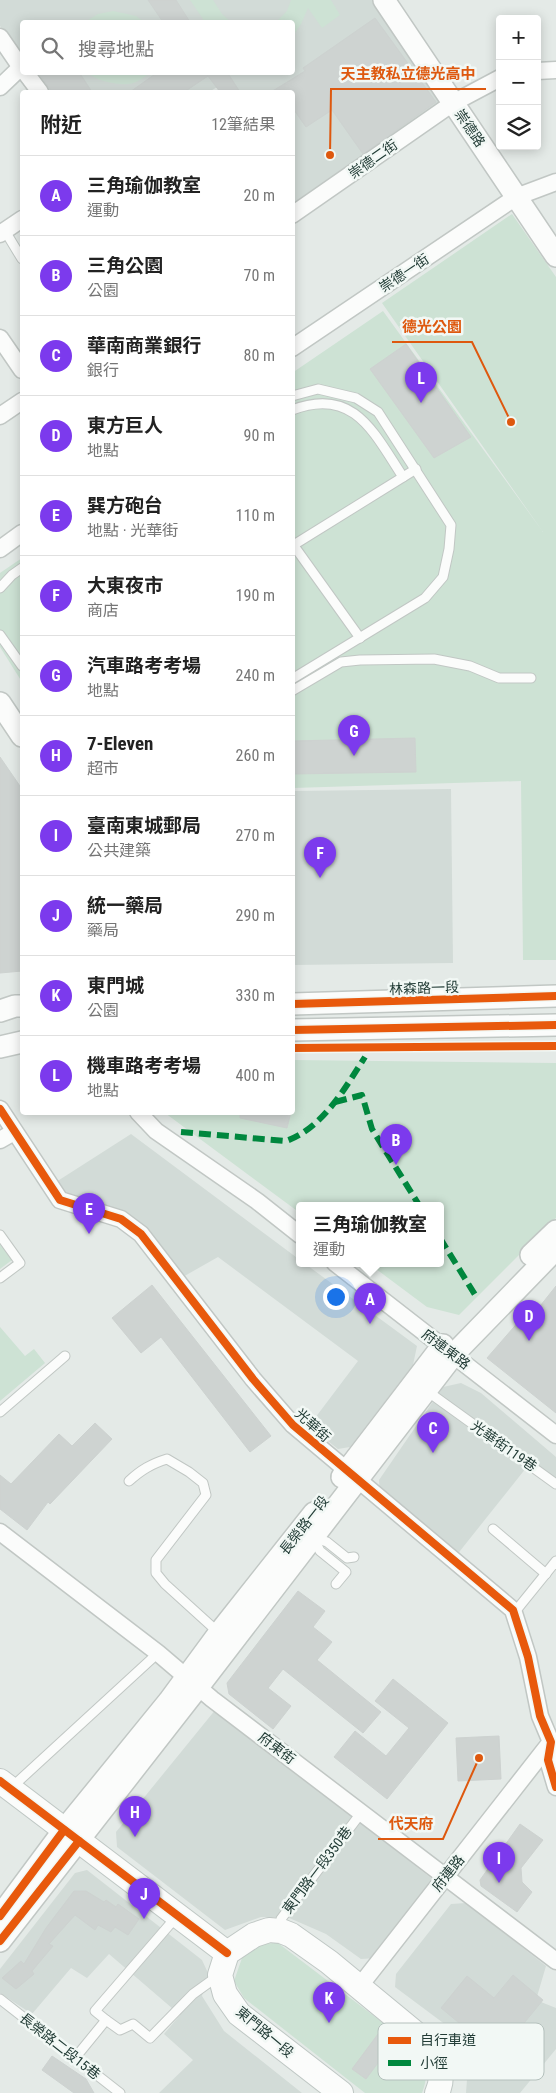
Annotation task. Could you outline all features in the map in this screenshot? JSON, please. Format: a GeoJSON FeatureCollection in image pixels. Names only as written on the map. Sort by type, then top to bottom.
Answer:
{"type":"FeatureCollection","features":[{"type":"Feature","properties":{"kind":"main road"},"geometry":{"type":"LineString","coordinates":[[5,1785],[177,1916],[224,1964],[254,1935],[270,1930],[281,1930],[304,1943],[403,2023]]}},
{"type":"Feature","properties":{"kind":"main road","name":"東門路一段"},"geometry":{"type":"LineString","coordinates":[[224,1964],[225,1994],[239,2014],[331,2090]]}},
{"type":"Feature","properties":{"kind":"main road"},"geometry":{"type":"LineString","coordinates":[[437,2093],[440,2080]]}},
{"type":"Feature","properties":{"kind":"street","name":"崇德路"},"geometry":{"type":"LineString","coordinates":[[391,2],[453,103],[556,256]]}},
{"type":"Feature","properties":{"kind":"street"},"geometry":{"type":"LineString","coordinates":[[0,38],[20,66]]}},
{"type":"Feature","properties":{"kind":"street"},"geometry":{"type":"LineString","coordinates":[[541,71],[556,70]]}},
{"type":"Feature","properties":{"kind":"street"},"geometry":{"type":"LineString","coordinates":[[0,87],[20,72]]}},
{"type":"Feature","properties":{"kind":"street"},"geometry":{"type":"LineString","coordinates":[[27,75],[38,90]]}},
{"type":"Feature","properties":{"kind":"street","name":"崇德二街"},"geometry":{"type":"LineString","coordinates":[[295,212],[453,103],[496,80]]}},
{"type":"Feature","properties":{"kind":"street","name":"崇德一街"},"geometry":{"type":"LineString","coordinates":[[295,346],[516,197],[556,182]]}},
{"type":"Feature","properties":{"kind":"street"},"geometry":{"type":"LineString","coordinates":[[2,233],[20,220]]}},
{"type":"Feature","properties":{"kind":"street"},"geometry":{"type":"LineString","coordinates":[[0,338],[20,367]]}},
{"type":"Feature","properties":{"kind":"street"},"geometry":{"type":"LineString","coordinates":[[0,416],[20,402]]}},
{"type":"Feature","properties":{"kind":"street"},"geometry":{"type":"LineString","coordinates":[[0,549],[20,535]]}},
{"type":"Feature","properties":{"kind":"street"},"geometry":{"type":"LineString","coordinates":[[0,703],[20,733]]}},
{"type":"Feature","properties":{"kind":"street","name":"林森路一段"},"geometry":{"type":"LineString","coordinates":[[295,1004],[556,996]]}},
{"type":"Feature","properties":{"kind":"street"},"geometry":{"type":"LineString","coordinates":[[0,1011],[20,1006]]}},
{"type":"Feature","properties":{"kind":"street"},"geometry":{"type":"LineString","coordinates":[[295,1030],[556,1025]]}},
{"type":"Feature","properties":{"kind":"street"},"geometry":{"type":"LineString","coordinates":[[0,1047],[20,1042]]}},
{"type":"Feature","properties":{"kind":"street","name":"光華街"},"geometry":{"type":"LineString","coordinates":[[0,1109],[60,1200],[121,1219],[140,1234],[253,1379],[292,1425],[513,1610],[528,1658],[540,1716],[553,1739],[548,1760],[556,1787]]}},
{"type":"Feature","properties":{"kind":"street"},"geometry":{"type":"LineString","coordinates":[[131,1115],[156,1131],[296,1232]]}},
{"type":"Feature","properties":{"kind":"street"},"geometry":{"type":"LineString","coordinates":[[141,1115],[156,1131]]}},
{"type":"Feature","properties":{"kind":"street"},"geometry":{"type":"LineString","coordinates":[[0,1140],[14,1132]]}},
{"type":"Feature","properties":{"kind":"street","name":"長榮路一段"},"geometry":{"type":"LineString","coordinates":[[72,1835],[192,1683],[313,1537],[352,1476],[448,1350],[556,1230]]}},
{"type":"Feature","properties":{"kind":"street","name":"長榮路一段"},"geometry":{"type":"LineString","coordinates":[[192,1683],[219,1633],[427,1391],[448,1350],[556,1249]]}},
{"type":"Feature","properties":{"kind":"street","name":"府連東路"},"geometry":{"type":"LineString","coordinates":[[340,1267],[556,1435]]}},
{"type":"Feature","properties":{"kind":"street","name":"府東街"},"geometry":{"type":"LineString","coordinates":[[0,1532],[158,1652],[192,1683],[556,1961]]}},
{"type":"Feature","properties":{"kind":"street","name":"府連路"},"geometry":{"type":"LineString","coordinates":[[359,1987],[553,1739]]}},
{"type":"Feature","properties":{"kind":"street"},"geometry":{"type":"LineString","coordinates":[[0,1916],[72,1835]]}},
{"type":"Feature","properties":{"kind":"street"},"geometry":{"type":"LineString","coordinates":[[0,1941],[72,1835]]}},
{"type":"Feature","properties":{"kind":"lane"},"geometry":{"type":"LineString","coordinates":[[2,233],[20,256]]}},
{"type":"Feature","properties":{"kind":"lane"},"geometry":{"type":"LineString","coordinates":[[295,395],[318,390],[356,398],[378,412],[451,526],[449,549],[443,577],[425,598],[295,677]]}},
{"type":"Feature","properties":{"kind":"lane"},"geometry":{"type":"LineString","coordinates":[[295,409],[309,404],[327,403],[348,409],[369,425],[403,477]]}},
{"type":"Feature","properties":{"kind":"lane"},"geometry":{"type":"LineString","coordinates":[[295,543],[416,469]]}},
{"type":"Feature","properties":{"kind":"lane"},"geometry":{"type":"LineString","coordinates":[[295,547],[360,638]]}},
{"type":"Feature","properties":{"kind":"lane"},"geometry":{"type":"LineString","coordinates":[[0,588],[20,569]]}},
{"type":"Feature","properties":{"kind":"lane"},"geometry":{"type":"LineString","coordinates":[[0,635],[20,663]]}},
{"type":"Feature","properties":{"kind":"lane"},"geometry":{"type":"LineString","coordinates":[[295,688],[341,662],[360,660],[434,659],[470,666],[499,678],[532,678]]}},
{"type":"Feature","properties":{"kind":"lane"},"geometry":{"type":"LineString","coordinates":[[0,1234],[20,1263],[0,1278]]}},
{"type":"Feature","properties":{"kind":"lane"},"geometry":{"type":"LineString","coordinates":[[0,1412],[65,1356]]}},
{"type":"Feature","properties":{"kind":"lane","name":"光華街119巷"},"geometry":{"type":"LineString","coordinates":[[427,1391],[556,1484]]}},
{"type":"Feature","properties":{"kind":"lane"},"geometry":{"type":"LineString","coordinates":[[129,1481],[140,1471],[155,1462],[167,1459],[203,1483],[206,1495],[156,1560],[156,1573],[164,1584],[219,1633]]}},
{"type":"Feature","properties":{"kind":"lane"},"geometry":{"type":"LineString","coordinates":[[494,1529],[546,1574]]}},
{"type":"Feature","properties":{"kind":"lane"},"geometry":{"type":"LineString","coordinates":[[313,1537],[327,1542],[347,1558],[354,1557]]}},
{"type":"Feature","properties":{"kind":"lane"},"geometry":{"type":"LineString","coordinates":[[313,1537],[320,1551],[346,1572],[336,1584]]}},
{"type":"Feature","properties":{"kind":"lane"},"geometry":{"type":"LineString","coordinates":[[514,1613],[556,1562]]}},
{"type":"Feature","properties":{"kind":"lane"},"geometry":{"type":"LineString","coordinates":[[5,1785],[158,1652]]}},
{"type":"Feature","properties":{"kind":"lane","name":"東門路一段350巷"},"geometry":{"type":"LineString","coordinates":[[281,1930],[281,1919],[361,1812]]}},
{"type":"Feature","properties":{"kind":"lane"},"geometry":{"type":"LineString","coordinates":[[177,1916],[95,2011],[120,2030],[133,2024],[150,2038],[193,1994],[213,1978],[224,1964]]}},
{"type":"Feature","properties":{"kind":"lane","name":"長榮路二段15巷"},"geometry":{"type":"LineString","coordinates":[[0,1999],[120,2093]]}},
{"type":"Feature","properties":{"kind":"lane"},"geometry":{"type":"LineString","coordinates":[[75,2058],[106,2020]]}},
{"type":"Feature","properties":{"kind":"shaded area"},"geometry":{"type":"Polygon","coordinates":[[[0,0],[375,0],[442,101],[295,207],[295,90],[226,90],[222,84],[212,90],[47,90],[36,75],[295,75],[295,20],[20,20],[20,54],[0,26],[0,0]]]}},
{"type":"Feature","properties":{"kind":"shaded area"},"geometry":{"type":"Polygon","coordinates":[[[451,789],[453,963],[295,965],[295,791],[451,789]]]}},
{"type":"Feature","properties":{"kind":"shaded area"},"geometry":{"type":"Polygon","coordinates":[[[131,1134],[296,1257],[296,1267],[309,1267],[417,1346],[413,1365],[350,1447],[338,1449],[309,1426],[358,1361],[218,1257],[181,1278],[129,1217],[64,1194],[56,1182],[131,1134]]]}},
{"type":"Feature","properties":{"kind":"shaded area"},"geometry":{"type":"Polygon","coordinates":[[[461,1383],[481,1393],[556,1457],[556,1484],[530,1463],[456,1556],[380,1495],[379,1480],[443,1387],[461,1383]]]}},
{"type":"Feature","properties":{"kind":"shaded area"},"geometry":{"type":"Polygon","coordinates":[[[216,1709],[436,1882],[376,1958],[361,1959],[326,1934],[287,1917],[261,1917],[225,1930],[117,1847],[116,1832],[216,1709]]]}},
{"type":"Feature","properties":{"kind":"shaded area"},"geometry":{"type":"Polygon","coordinates":[[[87,1870],[202,1960],[208,1973],[202,1996],[224,2031],[302,2093],[159,2093],[193,2060],[164,2034],[180,2015],[109,1954],[87,1978],[71,1968],[32,2014],[0,1993],[0,1969],[75,1873],[87,1870]]]}},
{"type":"Feature","properties":{"kind":"shaded area"},"geometry":{"type":"Polygon","coordinates":[[[466,1903],[546,1966],[536,2000],[556,2008],[556,2049],[544,2064],[544,2023],[443,2023],[395,1987],[396,1974],[451,1904],[466,1903]]]}},
{"type":"Feature","properties":{"kind":"shaded area"},"geometry":{"type":"Polygon","coordinates":[[[467,2080],[531,2080],[520,2093],[466,2093],[467,2080]]]}},
{"type":"Feature","properties":{"kind":"green space"},"geometry":{"type":"Polygon","coordinates":[[[190,0],[213,0],[222,14],[229,20],[204,20],[190,0]]]}},
{"type":"Feature","properties":{"kind":"green space"},"geometry":{"type":"Polygon","coordinates":[[[291,0],[331,0],[340,15],[322,28],[308,8],[295,33],[295,20],[278,20],[287,11],[291,0]]]}},
{"type":"Feature","properties":{"kind":"green space"},"geometry":{"type":"Polygon","coordinates":[[[113,11],[136,16],[141,20],[88,20],[98,14],[113,11]]]}},
{"type":"Feature","properties":{"kind":"green space"},"geometry":{"type":"Polygon","coordinates":[[[91,75],[147,75],[129,84],[113,83],[91,75]]]}},
{"type":"Feature","properties":{"kind":"green space"},"geometry":{"type":"Polygon","coordinates":[[[512,214],[556,277],[556,960],[523,960],[521,781],[295,788],[295,371],[383,311],[543,532],[382,303],[512,214]]]}},
{"type":"Feature","properties":{"kind":"green space"},"geometry":{"type":"Polygon","coordinates":[[[20,559],[20,679],[0,647],[0,573],[20,559]]]}},
{"type":"Feature","properties":{"kind":"green space"},"geometry":{"type":"Polygon","coordinates":[[[295,1060],[556,1063],[556,1218],[459,1315],[427,1307],[373,1267],[444,1267],[444,1202],[296,1202],[296,1210],[168,1115],[295,1115],[295,1060]]]}},
{"type":"Feature","properties":{"kind":"green space"},"geometry":{"type":"Polygon","coordinates":[[[0,1244],[12,1260],[0,1269],[0,1244]]]}},
{"type":"Feature","properties":{"kind":"green space"},"geometry":{"type":"Polygon","coordinates":[[[0,1327],[25,1356],[34,1349],[45,1363],[0,1401],[0,1327]]]}},
{"type":"Feature","properties":{"kind":"green space"},"geometry":{"type":"Polygon","coordinates":[[[278,1943],[383,2023],[378,2023],[378,2080],[426,2080],[422,2093],[365,2093],[244,1998],[234,1981],[242,1958],[257,1944],[278,1943]]]}},
{"type":"Feature","properties":{"kind":"building"},"geometry":{"type":"Polygon","coordinates":[[[148,0],[176,0],[189,20],[162,20],[148,0]]]}},
{"type":"Feature","properties":{"kind":"building"},"geometry":{"type":"Polygon","coordinates":[[[375,18],[436,102],[363,154],[332,110],[306,127],[295,111],[295,90],[274,90],[305,71],[303,68],[375,18]]]}},
{"type":"Feature","properties":{"kind":"building"},"geometry":{"type":"Polygon","coordinates":[[[40,75],[81,75],[91,90],[51,90],[40,75]]]}},
{"type":"Feature","properties":{"kind":"building"},"geometry":{"type":"Polygon","coordinates":[[[154,75],[229,75],[239,90],[218,90],[208,76],[187,90],[133,90],[154,75]]]}},
{"type":"Feature","properties":{"kind":"building"},"geometry":{"type":"Polygon","coordinates":[[[406,344],[471,437],[434,458],[370,369],[406,344]]]}},
{"type":"Feature","properties":{"kind":"building"},"geometry":{"type":"Polygon","coordinates":[[[415,738],[416,772],[295,774],[295,741],[415,738]]]}},
{"type":"Feature","properties":{"kind":"building"},"geometry":{"type":"Polygon","coordinates":[[[0,757],[20,786],[20,971],[0,973],[0,757]]]}},
{"type":"Feature","properties":{"kind":"building"},"geometry":{"type":"Polygon","coordinates":[[[240,1115],[290,1115],[287,1128],[240,1118],[240,1115]]]}},
{"type":"Feature","properties":{"kind":"building"},"geometry":{"type":"Polygon","coordinates":[[[152,1285],[271,1436],[250,1452],[161,1337],[141,1353],[112,1318],[152,1285]]]}},
{"type":"Feature","properties":{"kind":"building"},"geometry":{"type":"Polygon","coordinates":[[[556,1286],[556,1413],[487,1358],[520,1320],[525,1325],[556,1286]]]}},
{"type":"Feature","properties":{"kind":"building"},"geometry":{"type":"Polygon","coordinates":[[[95,1423],[112,1439],[50,1504],[48,1502],[27,1530],[0,1509],[0,1475],[11,1484],[59,1434],[72,1446],[95,1423]]]}},
{"type":"Feature","properties":{"kind":"building"},"geometry":{"type":"Polygon","coordinates":[[[298,1591],[325,1611],[313,1627],[332,1642],[317,1660],[381,1712],[363,1733],[283,1669],[268,1688],[291,1706],[273,1729],[229,1694],[227,1683],[298,1591]]]}},
{"type":"Feature","properties":{"kind":"building"},"geometry":{"type":"Polygon","coordinates":[[[393,1679],[448,1723],[387,1799],[334,1757],[355,1731],[386,1756],[409,1728],[375,1701],[393,1679]]]}},
{"type":"Feature","properties":{"kind":"building"},"geometry":{"type":"Polygon","coordinates":[[[499,1736],[501,1779],[458,1781],[456,1738],[499,1736]]]}},
{"type":"Feature","properties":{"kind":"building"},"geometry":{"type":"Polygon","coordinates":[[[520,1824],[543,1840],[521,1868],[522,1882],[532,1892],[517,1912],[481,1886],[480,1880],[520,1824]]]}},
{"type":"Feature","properties":{"kind":"building"},"geometry":{"type":"Polygon","coordinates":[[[74,1891],[86,1891],[116,1907],[118,1904],[139,1919],[128,1935],[115,1927],[111,1932],[98,1925],[95,1930],[75,1915],[49,1944],[53,1946],[32,1971],[34,1974],[16,1989],[2,1978],[21,1961],[24,1964],[46,1928],[74,1891]]]}},
{"type":"Feature","properties":{"kind":"building"},"geometry":{"type":"Polygon","coordinates":[[[513,1975],[543,2000],[524,2023],[459,2023],[441,2008],[467,1976],[494,1998],[513,1975]]]}},
{"type":"Feature","properties":{"kind":"building"},"geometry":{"type":"Polygon","coordinates":[[[378,2034],[378,2063],[366,2079],[352,2069],[378,2034]]]}},
{"type":"Feature","properties":{"kind":"building"},"geometry":{"type":"Polygon","coordinates":[[[52,2056],[86,2079],[94,2093],[74,2093],[42,2070],[52,2056]]]}},
{"type":"Feature","properties":{"kind":"marked path"},"geometry":{"type":"LineString","coordinates":[[181,1132],[286,1141],[299,1135],[322,1117],[341,1094],[365,1057]]}},
{"type":"Feature","properties":{"kind":"marked path"},"geometry":{"type":"LineString","coordinates":[[335,1102],[362,1095],[372,1129],[417,1202]]}},
{"type":"Feature","properties":{"kind":"marked path"},"geometry":{"type":"LineString","coordinates":[[444,1244],[477,1298]]}},
{"type":"Feature","properties":{"kind":"cycle path"},"geometry":{"type":"LineString","coordinates":[[295,1004],[556,996]]}},
{"type":"Feature","properties":{"kind":"cycle path"},"geometry":{"type":"LineString","coordinates":[[295,1030],[556,1025]]}},
{"type":"Feature","properties":{"kind":"cycle path"},"geometry":{"type":"LineString","coordinates":[[295,1048],[556,1046]]}},
{"type":"Feature","properties":{"kind":"cycle path"},"geometry":{"type":"LineString","coordinates":[[0,1109],[60,1200],[121,1219],[141,1234],[253,1379],[293,1425],[513,1610],[528,1657],[540,1716],[551,1742],[548,1760],[556,1787]]}},
{"type":"Feature","properties":{"kind":"cycle path"},"geometry":{"type":"LineString","coordinates":[[0,1781],[227,1953]]}},
{"type":"Feature","properties":{"kind":"cycle path"},"geometry":{"type":"LineString","coordinates":[[0,1916],[64,1830]]}},
{"type":"Feature","properties":{"kind":"cycle path"},"geometry":{"type":"LineString","coordinates":[[0,1941],[79,1841]]}},
{"type":"Feature","properties":{"kind":"place","name":"天主教私立德光高中"},"geometry":{"type":"Point","coordinates":[330,155]}},
{"type":"Feature","properties":{"kind":"place","name":"機車路考考場"},"geometry":{"type":"Point","coordinates":[421,403]}},
{"type":"Feature","properties":{"kind":"place","name":"德光公園"},"geometry":{"type":"Point","coordinates":[511,422]}},
{"type":"Feature","properties":{"kind":"place","name":"汽車路考考場"},"geometry":{"type":"Point","coordinates":[354,756]}},
{"type":"Feature","properties":{"kind":"place","name":"大東夜市"},"geometry":{"type":"Point","coordinates":[320,878]}},
{"type":"Feature","properties":{"kind":"place","name":"三角公園"},"geometry":{"type":"Point","coordinates":[396,1165]}},
{"type":"Feature","properties":{"kind":"place","name":"巽方砲台"},"geometry":{"type":"Point","coordinates":[89,1234]}},
{"type":"Feature","properties":{"kind":"place","name":"三角瑜伽教室"},"geometry":{"type":"Point","coordinates":[370,1324]}},
{"type":"Feature","properties":{"kind":"place","name":"東方巨人"},"geometry":{"type":"Point","coordinates":[529,1341]}},
{"type":"Feature","properties":{"kind":"place","name":"華南商業銀行"},"geometry":{"type":"Point","coordinates":[433,1453]}},
{"type":"Feature","properties":{"kind":"place","name":"代天府"},"geometry":{"type":"Point","coordinates":[479,1758]}},
{"type":"Feature","properties":{"kind":"place","name":"7-Eleven"},"geometry":{"type":"Point","coordinates":[135,1837]}},
{"type":"Feature","properties":{"kind":"place","name":"臺南東城郵局"},"geometry":{"type":"Point","coordinates":[499,1883]}},
{"type":"Feature","properties":{"kind":"place","name":"統一藥局"},"geometry":{"type":"Point","coordinates":[144,1919]}},
{"type":"Feature","properties":{"kind":"place","name":"東門城"},"geometry":{"type":"Point","coordinates":[329,2023]}}]}
